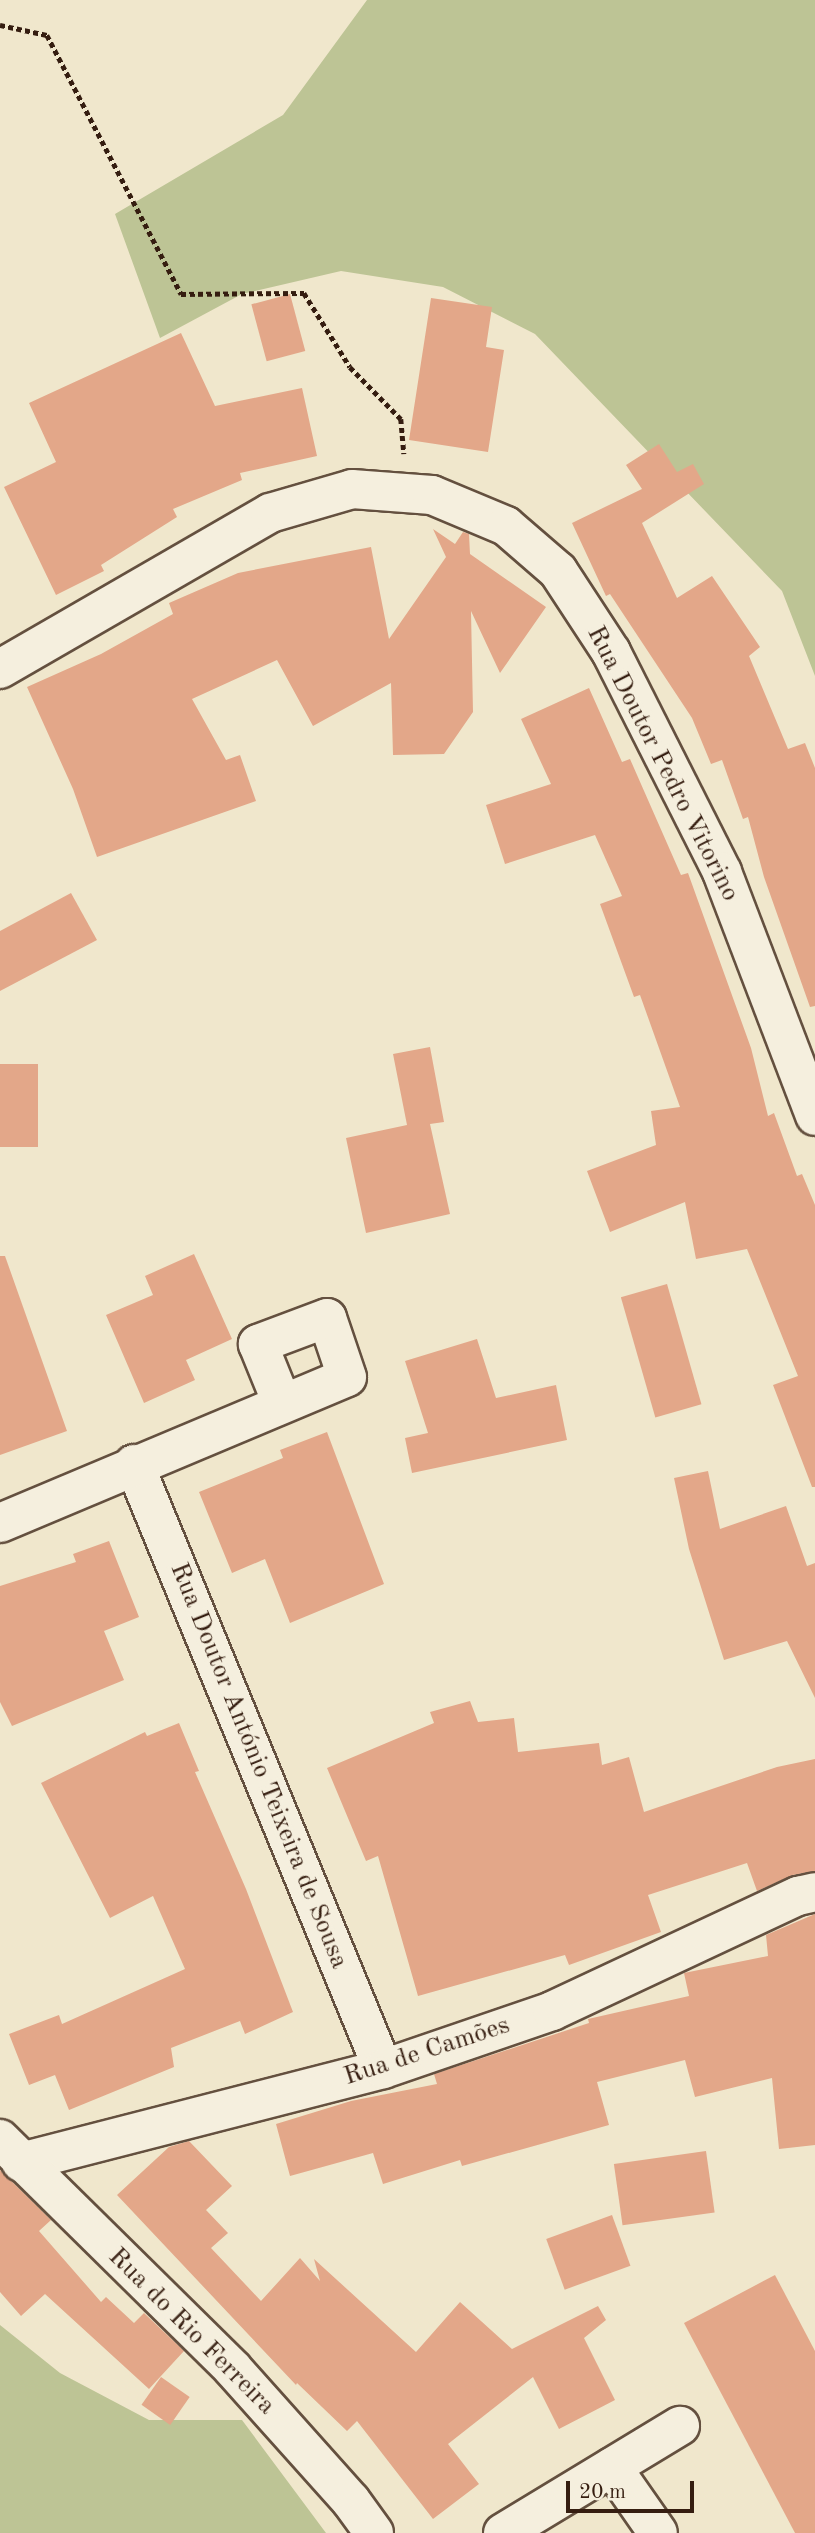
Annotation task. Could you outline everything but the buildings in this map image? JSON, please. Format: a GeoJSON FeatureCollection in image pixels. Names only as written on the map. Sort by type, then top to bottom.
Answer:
{"type":"FeatureCollection","features":[{"type":"Feature","properties":{"kind":"street","name":"Rua Doutor Pedro Vitorino"},"geometry":{"type":"LineString","coordinates":[[0,669],[270,513],[352,489],[432,495],[506,526],[558,572],[604,640],[722,872],[815,1116]]}},
{"type":"Feature","properties":{"kind":"street"},"geometry":{"type":"LineString","coordinates":[[0,1522],[282,1403]]}},
{"type":"Feature","properties":{"kind":"street","name":"Rua Doutor António Teixeira de Sousa"},"geometry":{"type":"LineString","coordinates":[[134,1464],[383,2069]]}},
{"type":"Feature","properties":{"kind":"street","name":"Rua de Camões"},"geometry":{"type":"LineString","coordinates":[[11,2150],[383,2069],[552,2011],[798,1896],[815,1892]]}},
{"type":"Feature","properties":{"kind":"street","name":"Rua do Rio Ferreira"},"geometry":{"type":"LineString","coordinates":[[11,2150],[232,2368],[351,2501],[374,2533]]}},
{"type":"Feature","properties":{"kind":"street"},"geometry":{"type":"LineString","coordinates":[[503,2533],[680,2426]]}},
{"type":"Feature","properties":{"kind":"street"},"geometry":{"type":"LineString","coordinates":[[612,2467],[658,2533]]}},
{"type":"Feature","properties":{"kind":"path"},"geometry":{"type":"LineString","coordinates":[[0,25],[47,35],[181,294],[304,293],[350,367],[401,419],[409,493]]}},
{"type":"Feature","properties":{"kind":"green space"},"geometry":{"type":"Polygon","coordinates":[[[367,0],[815,0],[815,676],[782,591],[535,334],[443,287],[341,271],[242,294],[160,338],[115,214],[283,115],[367,0]]]}},
{"type":"Feature","properties":{"kind":"green space"},"geometry":{"type":"Polygon","coordinates":[[[0,2325],[60,2373],[149,2420],[242,2420],[326,2533],[0,2533],[0,2325]]]}}]}
